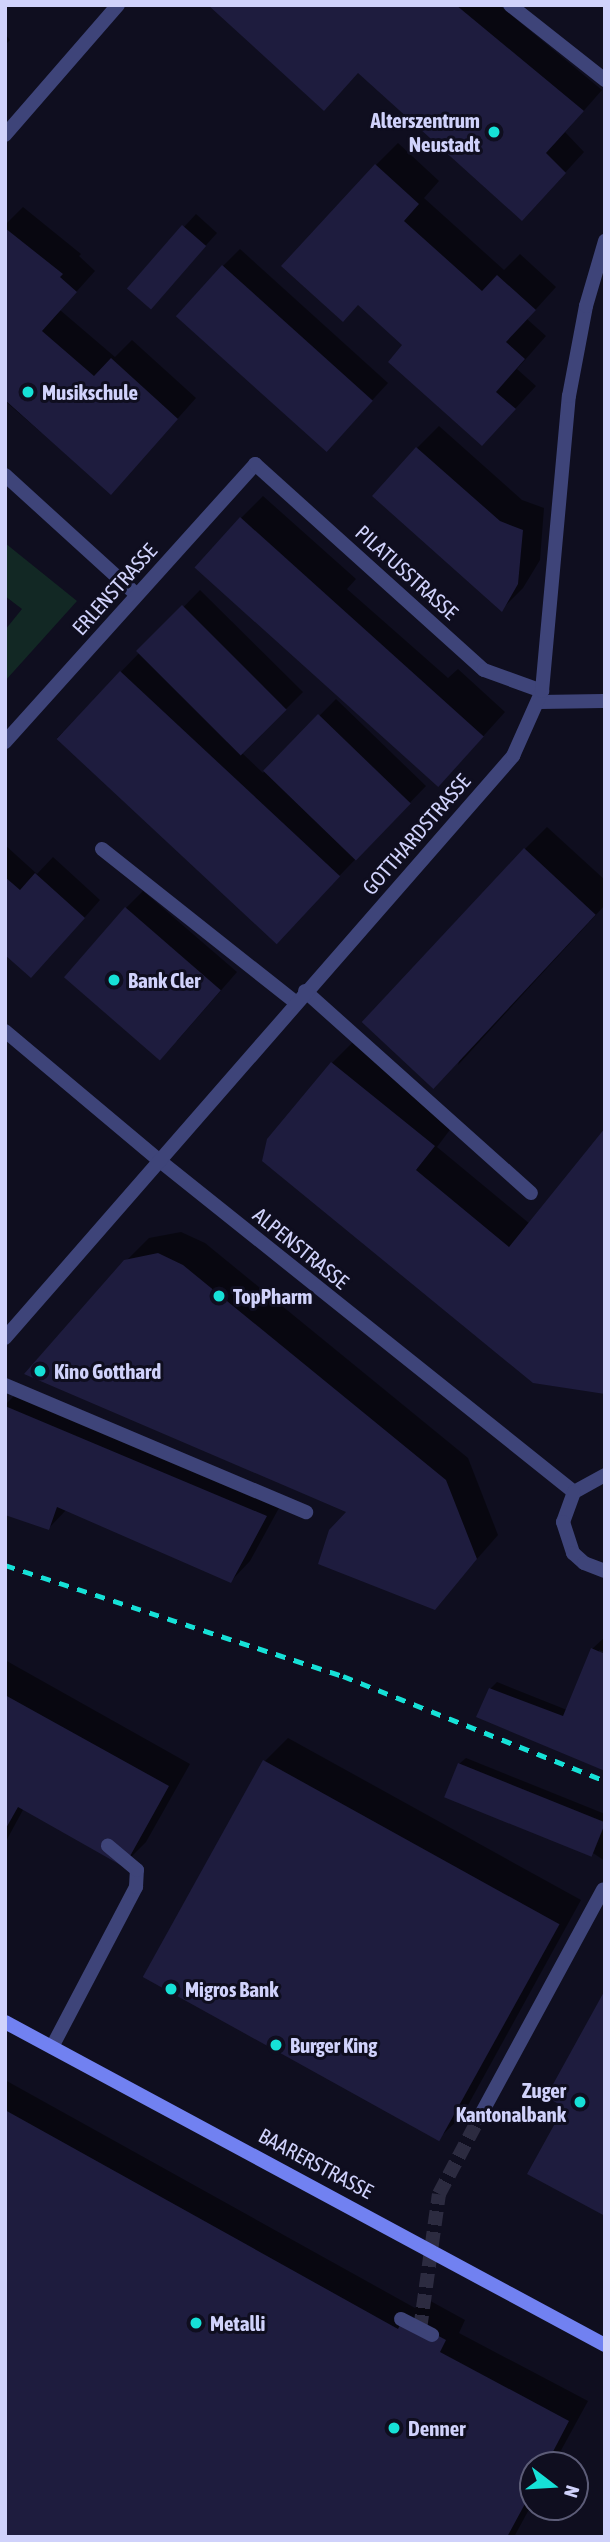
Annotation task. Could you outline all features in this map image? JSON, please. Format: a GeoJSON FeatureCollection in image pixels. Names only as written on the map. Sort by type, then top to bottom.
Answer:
{"type":"FeatureCollection","features":[{"type":"Feature","properties":{"kind":"main road","name":"BAARERSTRASSE"},"geometry":{"type":"LineString","coordinates":[[5,2022],[605,2345]]}},
{"type":"Feature","properties":{"kind":"street"},"geometry":{"type":"LineString","coordinates":[[5,135],[118,5]]}},
{"type":"Feature","properties":{"kind":"street"},"geometry":{"type":"LineString","coordinates":[[510,5],[605,80]]}},
{"type":"Feature","properties":{"kind":"street","name":"GOTTHARDSTRASSE"},"geometry":{"type":"LineString","coordinates":[[5,1338],[513,756],[541,697],[569,396],[586,306],[605,241]]}},
{"type":"Feature","properties":{"kind":"street","name":"PILATUSSTRASSE"},"geometry":{"type":"LineString","coordinates":[[255,464],[484,670],[541,697],[603,702]]}},
{"type":"Feature","properties":{"kind":"street","name":"ERLENSTRASSE"},"geometry":{"type":"LineString","coordinates":[[5,742],[255,464]]}},
{"type":"Feature","properties":{"kind":"street"},"geometry":{"type":"LineString","coordinates":[[5,475],[137,595]]}},
{"type":"Feature","properties":{"kind":"street"},"geometry":{"type":"LineString","coordinates":[[102,849],[300,997],[531,1193]]}},
{"type":"Feature","properties":{"kind":"street","name":"ALPENSTRASSE"},"geometry":{"type":"LineString","coordinates":[[5,1031],[160,1161],[574,1492]]}},
{"type":"Feature","properties":{"kind":"street"},"geometry":{"type":"LineString","coordinates":[[5,1385],[306,1512]]}},
{"type":"Feature","properties":{"kind":"street"},"geometry":{"type":"LineString","coordinates":[[605,1475],[574,1492],[566,1506],[565,1539],[584,1563],[605,1571]]}},
{"type":"Feature","properties":{"kind":"street"},"geometry":{"type":"LineString","coordinates":[[52,2046],[136,1887],[137,1870],[108,1846]]}},
{"type":"Feature","properties":{"kind":"street"},"geometry":{"type":"LineString","coordinates":[[479,2118],[603,1890]]}},
{"type":"Feature","properties":{"kind":"street"},"geometry":{"type":"LineString","coordinates":[[401,2319],[426,2332]]}},
{"type":"Feature","properties":{"kind":"green space"},"geometry":{"type":"Polygon","coordinates":[[[5,543],[77,601],[5,681],[5,630],[22,609],[5,596],[5,543]]]}},
{"type":"Feature","properties":{"kind":"building","name":"Alterszentrum Neustadt"},"geometry":{"type":"Polygon","coordinates":[[[208,5],[456,5],[584,111],[546,153],[566,173],[522,221],[358,73],[324,111],[208,5]]]}},
{"type":"Feature","properties":{"kind":"building"},"geometry":{"type":"Polygon","coordinates":[[[375,164],[419,204],[404,221],[482,291],[497,275],[536,310],[506,342],[525,359],[496,392],[516,409],[482,446],[388,362],[402,345],[358,305],[343,322],[281,266],[375,164]]]}},
{"type":"Feature","properties":{"kind":"building"},"geometry":{"type":"Polygon","coordinates":[[[182,225],[206,246],[151,309],[127,288],[182,225]]]}},
{"type":"Feature","properties":{"kind":"building"},"geometry":{"type":"Polygon","coordinates":[[[5,228],[63,274],[60,277],[77,292],[42,331],[94,376],[111,358],[178,419],[111,495],[5,400],[5,228]]]}},
{"type":"Feature","properties":{"kind":"building"},"geometry":{"type":"Polygon","coordinates":[[[222,265],[373,401],[327,452],[176,316],[222,265]]]}},
{"type":"Feature","properties":{"kind":"building"},"geometry":{"type":"Polygon","coordinates":[[[416,447],[500,521],[523,530],[518,584],[502,612],[372,496],[416,447]]]}},
{"type":"Feature","properties":{"kind":"building"},"geometry":{"type":"Polygon","coordinates":[[[240,517],[484,736],[438,787],[194,568],[240,517]]]}},
{"type":"Feature","properties":{"kind":"building"},"geometry":{"type":"Polygon","coordinates":[[[182,605],[287,710],[241,756],[136,651],[182,605]]]}},
{"type":"Feature","properties":{"kind":"building"},"geometry":{"type":"Polygon","coordinates":[[[120,671],[340,876],[277,944],[57,739],[120,671]]]}},
{"type":"Feature","properties":{"kind":"building"},"geometry":{"type":"Polygon","coordinates":[[[318,714],[411,804],[356,860],[263,771],[318,714]]]}},
{"type":"Feature","properties":{"kind":"building"},"geometry":{"type":"Polygon","coordinates":[[[524,848],[596,915],[433,1089],[362,1022],[524,848]]]}},
{"type":"Feature","properties":{"kind":"building"},"geometry":{"type":"Polygon","coordinates":[[[35,873],[85,918],[31,978],[5,955],[5,877],[20,890],[35,873]]]}},
{"type":"Feature","properties":{"kind":"building"},"geometry":{"type":"Polygon","coordinates":[[[125,907],[221,990],[160,1061],[64,977],[125,907]]]}},
{"type":"Feature","properties":{"kind":"building"},"geometry":{"type":"Polygon","coordinates":[[[331,1062],[435,1146],[416,1170],[509,1247],[605,1128],[605,1394],[533,1383],[262,1161],[267,1139],[331,1062]]]}},
{"type":"Feature","properties":{"kind":"building"},"geometry":{"type":"Polygon","coordinates":[[[158,1253],[183,1265],[446,1480],[477,1559],[435,1610],[318,1564],[329,1530],[346,1512],[24,1374],[124,1260],[158,1253]]]}},
{"type":"Feature","properties":{"kind":"building"},"geometry":{"type":"Polygon","coordinates":[[[5,1406],[267,1516],[231,1583],[57,1507],[49,1530],[5,1515],[5,1406]]]}},
{"type":"Feature","properties":{"kind":"building"},"geometry":{"type":"Polygon","coordinates":[[[591,1648],[605,1654],[605,1771],[476,1717],[489,1688],[563,1716],[591,1648]]]}},
{"type":"Feature","properties":{"kind":"building"},"geometry":{"type":"Polygon","coordinates":[[[5,1695],[169,1786],[124,1867],[18,1807],[5,1830],[5,1695]]]}},
{"type":"Feature","properties":{"kind":"building"},"geometry":{"type":"Polygon","coordinates":[[[263,1760],[559,1924],[439,2141],[143,1977],[263,1760]]]}},
{"type":"Feature","properties":{"kind":"building"},"geometry":{"type":"Polygon","coordinates":[[[458,1763],[605,1822],[592,1857],[444,1797],[458,1763]]]}},
{"type":"Feature","properties":{"kind":"building","name":"Zuger Kantonalbank"},"geometry":{"type":"Polygon","coordinates":[[[605,1990],[605,2216],[527,2174],[564,2107],[546,2097],[605,1990]]]}},
{"type":"Feature","properties":{"kind":"building","name":"Metalli"},"geometry":{"type":"Polygon","coordinates":[[[5,2110],[398,2329],[404,2317],[446,2340],[440,2352],[569,2421],[553,2451],[519,2451],[519,2515],[507,2537],[5,2537],[5,2110]]]}},
{"type":"Feature","properties":{"kind":"tunnel"},"geometry":{"type":"LineString","coordinates":[[420,2329],[439,2194],[479,2118]]}},
{"type":"Feature","properties":{"kind":"railway"},"geometry":{"type":"LineString","coordinates":[[5,1565],[343,1676],[605,1781]]}},
{"type":"Feature","properties":{"kind":"place","name":"Alterszentrum Neustadt"},"geometry":{"type":"Point","coordinates":[494,132]}},
{"type":"Feature","properties":{"kind":"place","name":"Musikschule"},"geometry":{"type":"Point","coordinates":[28,392]}},
{"type":"Feature","properties":{"kind":"place","name":"Bank Cler"},"geometry":{"type":"Point","coordinates":[114,980]}},
{"type":"Feature","properties":{"kind":"place","name":"TopPharm"},"geometry":{"type":"Point","coordinates":[219,1296]}},
{"type":"Feature","properties":{"kind":"place","name":"Kino Gotthard"},"geometry":{"type":"Point","coordinates":[40,1371]}},
{"type":"Feature","properties":{"kind":"place","name":"Migros Bank"},"geometry":{"type":"Point","coordinates":[171,1989]}},
{"type":"Feature","properties":{"kind":"place","name":"Burger King"},"geometry":{"type":"Point","coordinates":[276,2045]}},
{"type":"Feature","properties":{"kind":"place","name":"Zuger Kantonalbank"},"geometry":{"type":"Point","coordinates":[580,2102]}},
{"type":"Feature","properties":{"kind":"place","name":"Metalli"},"geometry":{"type":"Point","coordinates":[196,2323]}},
{"type":"Feature","properties":{"kind":"place","name":"Denner"},"geometry":{"type":"Point","coordinates":[394,2428]}}]}
